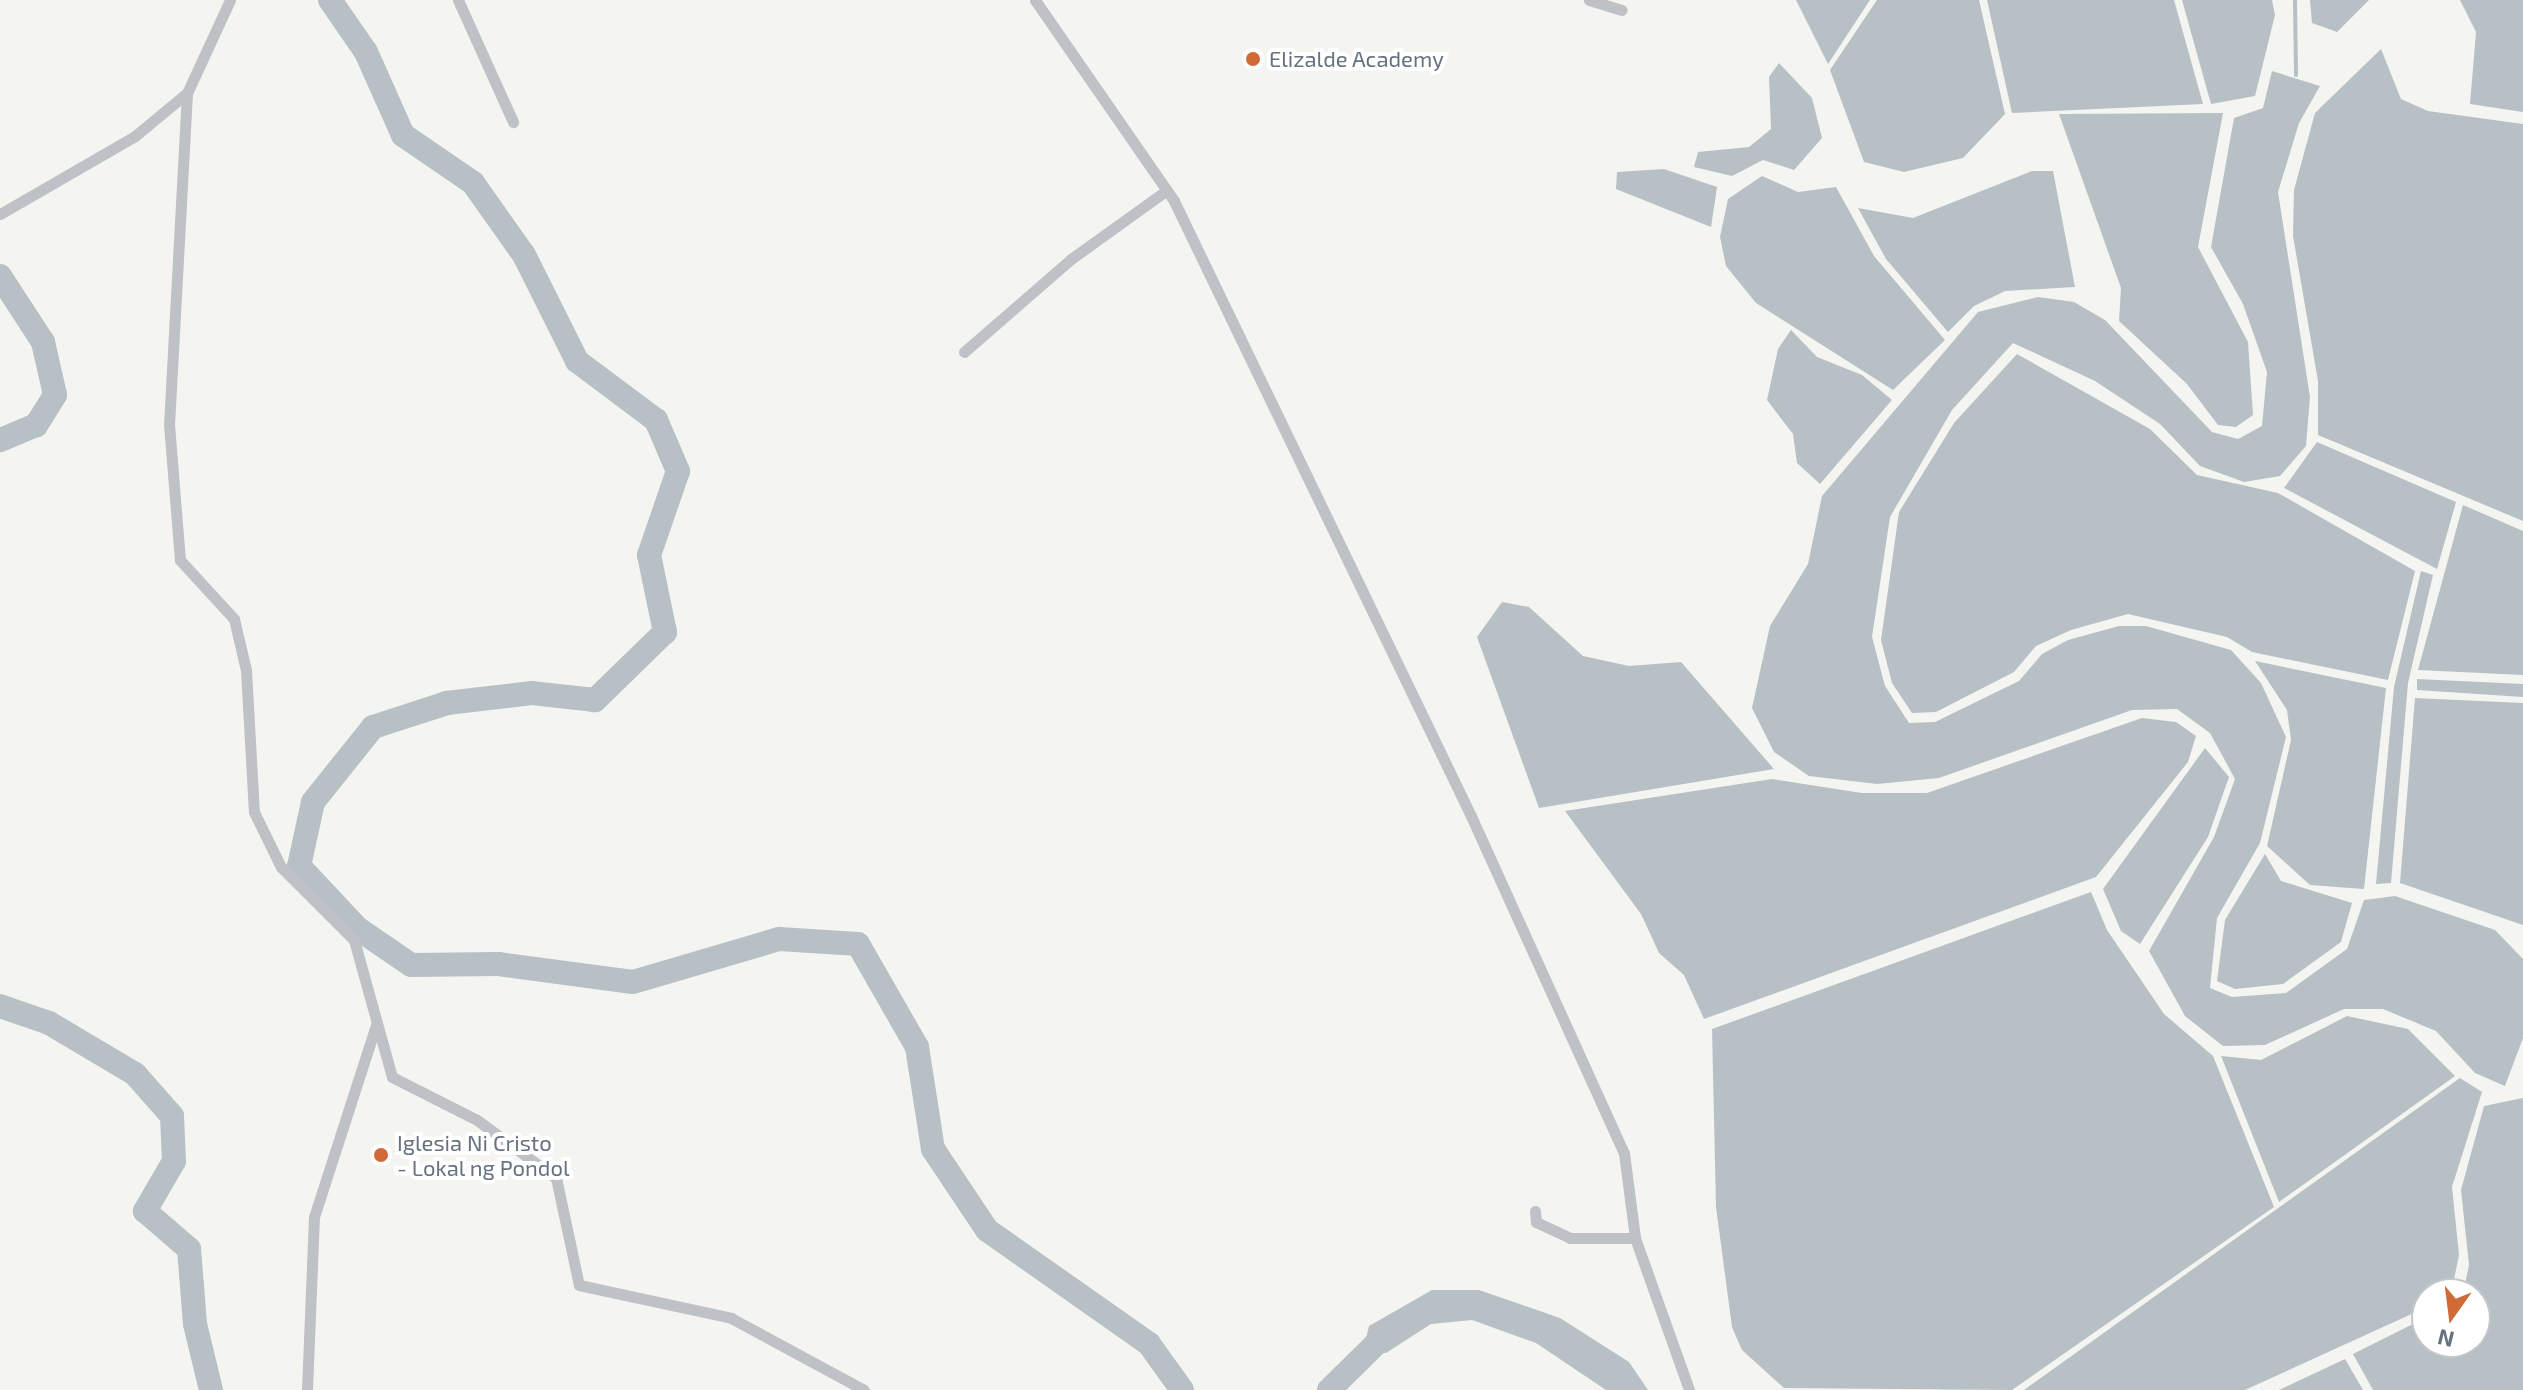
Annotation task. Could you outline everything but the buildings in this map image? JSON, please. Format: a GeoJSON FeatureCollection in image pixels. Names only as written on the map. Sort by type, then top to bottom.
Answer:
{"type":"FeatureCollection","features":[{"type":"Feature","properties":{"kind":"street"},"geometry":{"type":"LineString","coordinates":[[230,0],[187,93],[169,424],[180,560],[234,619],[246,670],[254,812],[281,867],[354,940],[392,1077],[477,1120],[556,1178],[579,1285],[731,1318],[864,1390]]}},
{"type":"Feature","properties":{"kind":"street"},"geometry":{"type":"LineString","coordinates":[[458,0],[513,122]]}},
{"type":"Feature","properties":{"kind":"street"},"geometry":{"type":"LineString","coordinates":[[1035,0],[1167,190],[1471,816],[1624,1153],[1635,1238],[1689,1390]]}},
{"type":"Feature","properties":{"kind":"street"},"geometry":{"type":"LineString","coordinates":[[1589,0],[1621,10]]}},
{"type":"Feature","properties":{"kind":"street"},"geometry":{"type":"LineString","coordinates":[[0,214],[135,136],[187,93]]}},
{"type":"Feature","properties":{"kind":"street"},"geometry":{"type":"LineString","coordinates":[[964,352],[1071,259],[1167,190]]}},
{"type":"Feature","properties":{"kind":"street"},"geometry":{"type":"LineString","coordinates":[[307,1390],[314,1217],[376,1024]]}},
{"type":"Feature","properties":{"kind":"street"},"geometry":{"type":"LineString","coordinates":[[1535,1211],[1536,1222],[1570,1238],[1635,1238]]}},
{"type":"Feature","properties":{"kind":"shaded area"},"geometry":{"type":"Polygon","coordinates":[[[1796,0],[1870,0],[1828,64],[1796,0]]]}},
{"type":"Feature","properties":{"kind":"shaded area"},"geometry":{"type":"Polygon","coordinates":[[[1877,0],[1979,0],[2005,114],[1963,158],[1904,172],[1864,162],[1830,70],[1877,0]]]}},
{"type":"Feature","properties":{"kind":"shaded area"},"geometry":{"type":"Polygon","coordinates":[[[1987,0],[2174,0],[2203,104],[2012,113],[1987,0]]]}},
{"type":"Feature","properties":{"kind":"shaded area"},"geometry":{"type":"Polygon","coordinates":[[[2182,0],[2272,0],[2275,15],[2255,96],[2211,104],[2182,0]]]}},
{"type":"Feature","properties":{"kind":"shaded area"},"geometry":{"type":"Polygon","coordinates":[[[2310,0],[2369,0],[2337,32],[2312,23],[2310,0]]]}},
{"type":"Feature","properties":{"kind":"shaded area"},"geometry":{"type":"Polygon","coordinates":[[[2460,0],[2523,0],[2523,112],[2470,104],[2476,32],[2460,0]]]}},
{"type":"Feature","properties":{"kind":"shaded area"},"geometry":{"type":"Polygon","coordinates":[[[2381,49],[2401,99],[2428,111],[2523,124],[2523,521],[2318,435],[2318,381],[2293,236],[2294,190],[2315,113],[2381,49]]]}},
{"type":"Feature","properties":{"kind":"shaded area"},"geometry":{"type":"Polygon","coordinates":[[[1779,63],[1812,98],[1822,138],[1794,170],[1763,160],[1732,176],[1694,167],[1698,152],[1749,147],[1771,129],[1769,77],[1779,63]]]}},
{"type":"Feature","properties":{"kind":"shaded area"},"geometry":{"type":"Polygon","coordinates":[[[2272,71],[2320,86],[2299,123],[2278,192],[2310,397],[2306,446],[2280,476],[2244,482],[2200,466],[2160,424],[2095,381],[2013,343],[1952,410],[1890,517],[1872,637],[1885,686],[1909,723],[1935,722],[2019,681],[2042,654],[2068,640],[2119,626],[2146,626],[2231,650],[2261,683],[2286,737],[2260,843],[2217,918],[2210,988],[2232,997],[2286,993],[2347,949],[2364,900],[2395,896],[2495,930],[2523,959],[2523,1038],[2505,1086],[2475,1073],[2436,1031],[2383,1009],[2344,1009],[2265,1045],[2223,1046],[2185,1016],[2149,951],[2214,837],[2235,779],[2210,733],[2177,709],[2132,710],[1939,778],[1877,784],[1809,776],[1774,752],[1752,708],[1770,626],[1808,564],[1822,496],[1978,312],[2038,297],[2074,302],[2105,320],[2212,432],[2238,439],[2262,426],[2267,372],[2243,304],[2211,247],[2234,118],[2263,108],[2272,71]]]}},
{"type":"Feature","properties":{"kind":"shaded area"},"geometry":{"type":"Polygon","coordinates":[[[2223,113],[2198,247],[2248,342],[2253,415],[2236,427],[2218,425],[2187,384],[2119,321],[2121,288],[2059,114],[2223,113]]]}},
{"type":"Feature","properties":{"kind":"shaded area"},"geometry":{"type":"Polygon","coordinates":[[[1664,169],[1717,187],[1711,227],[1616,189],[1617,172],[1664,169]]]}},
{"type":"Feature","properties":{"kind":"shaded area"},"geometry":{"type":"Polygon","coordinates":[[[2032,171],[2053,171],[2075,287],[2005,291],[1974,306],[1948,332],[1886,259],[1858,208],[1913,218],[2032,171]]]}},
{"type":"Feature","properties":{"kind":"shaded area"},"geometry":{"type":"Polygon","coordinates":[[[1762,176],[1798,192],[1836,187],[1874,256],[1945,340],[1893,390],[1756,303],[1726,266],[1720,237],[1728,199],[1762,176]]]}},
{"type":"Feature","properties":{"kind":"shaded area"},"geometry":{"type":"Polygon","coordinates":[[[1791,330],[1817,357],[1862,375],[1892,400],[1820,484],[1797,463],[1793,434],[1767,400],[1778,349],[1791,330]]]}},
{"type":"Feature","properties":{"kind":"shaded area"},"geometry":{"type":"Polygon","coordinates":[[[2017,354],[2150,429],[2197,475],[2278,493],[2415,571],[2388,680],[2252,652],[2227,637],[2128,614],[2071,630],[2036,646],[2014,672],[1936,712],[1912,713],[1892,683],[1881,640],[1899,512],[1954,423],[2017,354]]]}},
{"type":"Feature","properties":{"kind":"shaded area"},"geometry":{"type":"Polygon","coordinates":[[[2317,442],[2456,502],[2437,569],[2284,488],[2317,442]]]}},
{"type":"Feature","properties":{"kind":"shaded area"},"geometry":{"type":"Polygon","coordinates":[[[2463,505],[2523,531],[2523,675],[2418,670],[2463,505]]]}},
{"type":"Feature","properties":{"kind":"shaded area"},"geometry":{"type":"Polygon","coordinates":[[[2421,571],[2433,575],[2408,683],[2391,883],[2376,884],[2394,687],[2421,571]]]}},
{"type":"Feature","properties":{"kind":"shaded area"},"geometry":{"type":"Polygon","coordinates":[[[1502,602],[1529,607],[1583,656],[1629,666],[1681,662],[1774,769],[1539,808],[1477,637],[1502,602]]]}},
{"type":"Feature","properties":{"kind":"shaded area"},"geometry":{"type":"Polygon","coordinates":[[[2255,661],[2386,688],[2364,889],[2310,885],[2267,846],[2291,740],[2287,710],[2255,661]]]}},
{"type":"Feature","properties":{"kind":"shaded area"},"geometry":{"type":"Polygon","coordinates":[[[2417,679],[2523,684],[2523,697],[2417,690],[2417,679]]]}},
{"type":"Feature","properties":{"kind":"shaded area"},"geometry":{"type":"Polygon","coordinates":[[[2415,698],[2523,703],[2523,925],[2400,883],[2415,698]]]}},
{"type":"Feature","properties":{"kind":"shaded area"},"geometry":{"type":"Polygon","coordinates":[[[2142,718],[2176,722],[2196,736],[2188,762],[2096,877],[1704,1019],[1684,975],[1659,953],[1641,914],[1565,811],[1772,779],[1862,793],[1927,793],[2142,718]]]}},
{"type":"Feature","properties":{"kind":"shaded area"},"geometry":{"type":"Polygon","coordinates":[[[2205,748],[2229,777],[2208,837],[2140,944],[2121,931],[2103,889],[2205,748]]]}},
{"type":"Feature","properties":{"kind":"shaded area"},"geometry":{"type":"Polygon","coordinates":[[[2265,854],[2281,881],[2352,903],[2341,942],[2283,984],[2235,989],[2217,981],[2225,920],[2265,854]]]}},
{"type":"Feature","properties":{"kind":"shaded area"},"geometry":{"type":"Polygon","coordinates":[[[2091,892],[2107,930],[2164,1014],[2213,1056],[2274,1207],[2012,1390],[1784,1388],[1742,1350],[1732,1327],[1716,1207],[1712,1029],[2091,892]]]}},
{"type":"Feature","properties":{"kind":"shaded area"},"geometry":{"type":"Polygon","coordinates":[[[2347,1016],[2408,1029],[2455,1076],[2279,1202],[2221,1056],[2261,1060],[2347,1016]]]}},
{"type":"Feature","properties":{"kind":"shaded area"},"geometry":{"type":"Polygon","coordinates":[[[2460,1078],[2482,1092],[2452,1187],[2459,1255],[2454,1278],[2411,1278],[2411,1314],[2245,1390],[2024,1390],[2460,1078]]]}},
{"type":"Feature","properties":{"kind":"shaded area"},"geometry":{"type":"Polygon","coordinates":[[[2523,1098],[2523,1390],[2373,1390],[2353,1354],[2411,1325],[2411,1358],[2491,1358],[2491,1278],[2466,1278],[2469,1265],[2461,1190],[2484,1106],[2523,1098]]]}},
{"type":"Feature","properties":{"kind":"shaded area"},"geometry":{"type":"Polygon","coordinates":[[[1432,1290],[1479,1290],[1560,1318],[1629,1362],[1648,1390],[1606,1390],[1536,1343],[1472,1320],[1431,1324],[1386,1353],[1362,1354],[1369,1326],[1432,1290]]]}},
{"type":"Feature","properties":{"kind":"shaded area"},"geometry":{"type":"Polygon","coordinates":[[[2345,1359],[2363,1390],[2279,1390],[2345,1359]]]}},
{"type":"Feature","properties":{"kind":"waterway"},"geometry":{"type":"LineString","coordinates":[[330,0],[366,52],[403,135],[473,183],[524,255],[577,361],[656,420],[678,471],[649,555],[665,632],[595,700],[532,693],[447,703],[373,727],[313,802],[299,866],[357,928],[411,965],[498,964],[633,982],[779,939],[858,944],[917,1047],[933,1149],[987,1230],[1149,1344],[1182,1390]]}},
{"type":"Feature","properties":{"kind":"waterway"},"geometry":{"type":"LineString","coordinates":[[2295,0],[2296,75]]}},
{"type":"Feature","properties":{"kind":"waterway"},"geometry":{"type":"LineString","coordinates":[[0,276],[43,342],[55,395],[36,425],[0,440]]}},
{"type":"Feature","properties":{"kind":"waterway"},"geometry":{"type":"LineString","coordinates":[[0,1006],[49,1023],[135,1074],[172,1116],[174,1161],[145,1211],[189,1249],[195,1324],[211,1390]]}},
{"type":"Feature","properties":{"kind":"waterway"},"geometry":{"type":"LineString","coordinates":[[1329,1390],[1387,1333]]}},
{"type":"Feature","properties":{"kind":"place","name":"Elizalde Academy"},"geometry":{"type":"Point","coordinates":[1253,59]}},
{"type":"Feature","properties":{"kind":"place","name":"Iglesia Ni Cristo - Lokal ng Pondol"},"geometry":{"type":"Point","coordinates":[381,1155]}}]}
